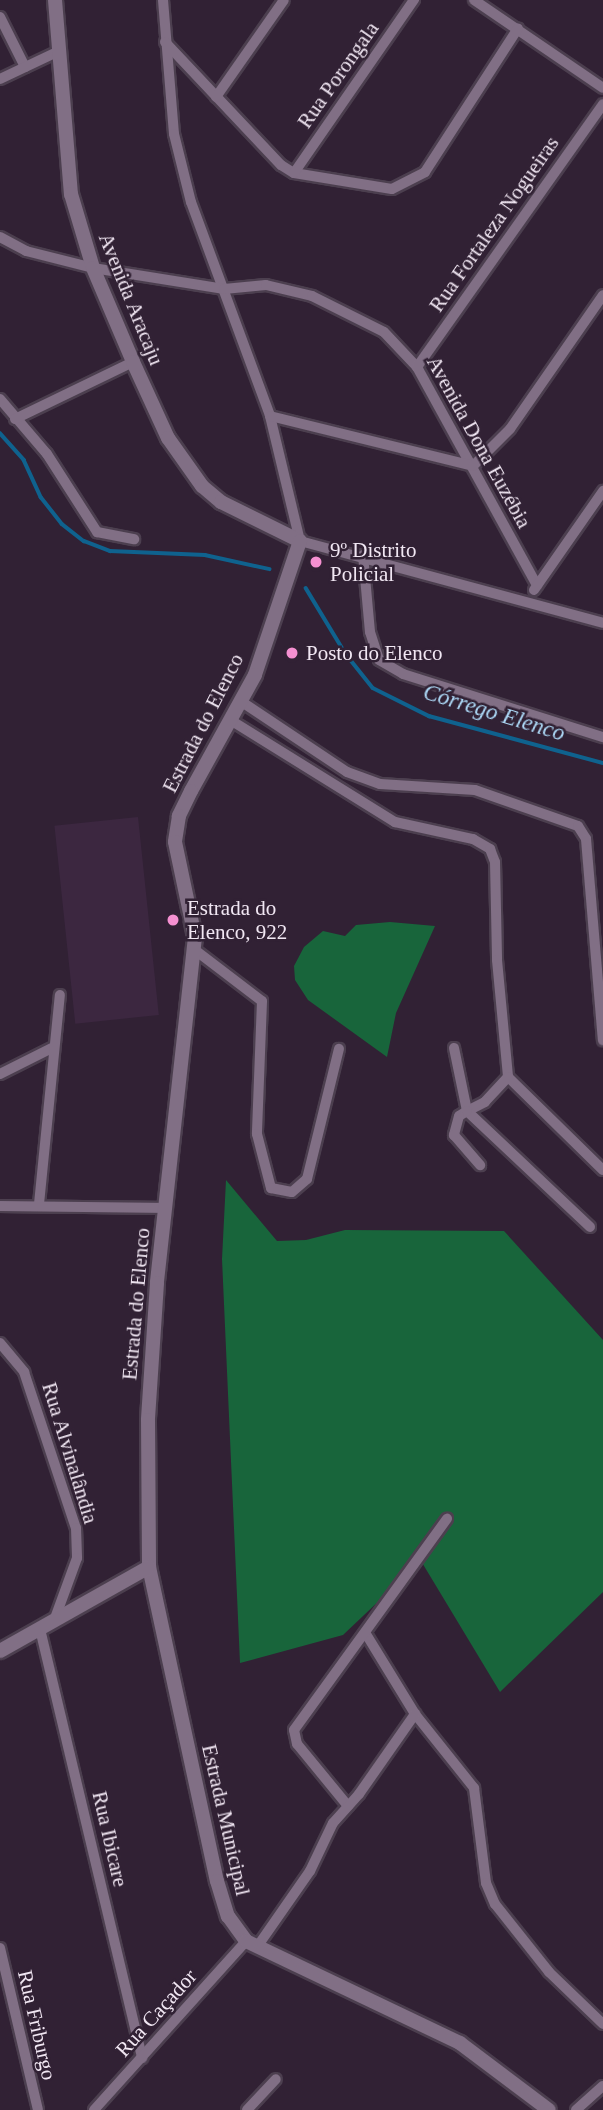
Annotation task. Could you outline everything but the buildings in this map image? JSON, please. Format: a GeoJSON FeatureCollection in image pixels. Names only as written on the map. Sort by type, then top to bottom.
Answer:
{"type":"FeatureCollection","features":[{"type":"Feature","properties":{"kind":"street","name":"Avenida Aracaju"},"geometry":{"type":"LineString","coordinates":[[54,0],[72,194],[93,268],[133,362],[168,438],[202,486],[221,502],[300,541]]}},
{"type":"Feature","properties":{"kind":"street"},"geometry":{"type":"LineString","coordinates":[[163,0],[164,42],[174,134],[191,202],[270,416],[300,541],[528,599],[603,622]]}},
{"type":"Feature","properties":{"kind":"street"},"geometry":{"type":"LineString","coordinates":[[216,97],[284,0]]}},
{"type":"Feature","properties":{"kind":"street","name":"Rua Porongala"},"geometry":{"type":"LineString","coordinates":[[294,173],[414,0]]}},
{"type":"Feature","properties":{"kind":"street"},"geometry":{"type":"LineString","coordinates":[[474,0],[603,88]]}},
{"type":"Feature","properties":{"kind":"street"},"geometry":{"type":"LineString","coordinates":[[0,17],[25,67]]}},
{"type":"Feature","properties":{"kind":"street"},"geometry":{"type":"LineString","coordinates":[[164,42],[265,152],[294,173],[366,188],[392,189],[414,182],[445,145],[518,28]]}},
{"type":"Feature","properties":{"kind":"street"},"geometry":{"type":"LineString","coordinates":[[0,79],[57,52]]}},
{"type":"Feature","properties":{"kind":"street","name":"Rua Fortaleza Nogueiras"},"geometry":{"type":"LineString","coordinates":[[417,367],[603,104]]}},
{"type":"Feature","properties":{"kind":"street","name":"Avenida Dona Euzébia"},"geometry":{"type":"LineString","coordinates":[[0,237],[26,251],[93,268],[224,289],[253,284],[312,296],[384,332],[417,367],[537,585]]}},
{"type":"Feature","properties":{"kind":"street"},"geometry":{"type":"LineString","coordinates":[[270,416],[473,466],[510,429],[603,295]]}},
{"type":"Feature","properties":{"kind":"street"},"geometry":{"type":"LineString","coordinates":[[15,419],[133,362]]}},
{"type":"Feature","properties":{"kind":"street"},"geometry":{"type":"LineString","coordinates":[[0,399],[47,454],[97,531],[134,539]]}},
{"type":"Feature","properties":{"kind":"street"},"geometry":{"type":"LineString","coordinates":[[528,599],[603,491]]}},
{"type":"Feature","properties":{"kind":"street","name":"Estrada do Elenco"},"geometry":{"type":"LineString","coordinates":[[149,1567],[149,1409],[165,1208],[195,950],[175,842],[179,816],[242,702],[300,541]]}},
{"type":"Feature","properties":{"kind":"street"},"geometry":{"type":"LineString","coordinates":[[363,555],[370,632],[379,660],[403,674],[603,737]]}},
{"type":"Feature","properties":{"kind":"street"},"geometry":{"type":"LineString","coordinates":[[242,702],[347,772],[380,783],[475,790],[578,826],[586,839],[603,1040]]}},
{"type":"Feature","properties":{"kind":"street"},"geometry":{"type":"LineString","coordinates":[[232,720],[395,822],[473,839],[490,849],[495,862],[497,960],[508,1077],[603,1170]]}},
{"type":"Feature","properties":{"kind":"street"},"geometry":{"type":"LineString","coordinates":[[195,950],[262,1001],[257,1134],[271,1188],[292,1192],[307,1180],[339,1049]]}},
{"type":"Feature","properties":{"kind":"street"},"geometry":{"type":"LineString","coordinates":[[39,1204],[52,1048],[60,995]]}},
{"type":"Feature","properties":{"kind":"street"},"geometry":{"type":"LineString","coordinates":[[0,1074],[52,1048]]}},
{"type":"Feature","properties":{"kind":"street"},"geometry":{"type":"LineString","coordinates":[[454,1048],[467,1111],[590,1227]]}},
{"type":"Feature","properties":{"kind":"street"},"geometry":{"type":"LineString","coordinates":[[480,1165],[454,1135],[459,1116],[485,1102],[508,1077]]}},
{"type":"Feature","properties":{"kind":"street"},"geometry":{"type":"LineString","coordinates":[[0,1206],[39,1204],[165,1208]]}},
{"type":"Feature","properties":{"kind":"street","name":"Rua Alvinalândia"},"geometry":{"type":"LineString","coordinates":[[0,1343],[24,1372],[32,1391],[76,1528],[76,1558],[54,1620]]}},
{"type":"Feature","properties":{"kind":"street"},"geometry":{"type":"LineString","coordinates":[[348,1806],[297,1744],[294,1730],[447,1519]]}},
{"type":"Feature","properties":{"kind":"street"},"geometry":{"type":"LineString","coordinates":[[0,1651],[149,1567]]}},
{"type":"Feature","properties":{"kind":"street","name":"Estrada Municipal"},"geometry":{"type":"LineString","coordinates":[[149,1567],[217,1881],[228,1916],[252,1944]]}},
{"type":"Feature","properties":{"kind":"street","name":"Rua Ibicare"},"geometry":{"type":"LineString","coordinates":[[40,1629],[142,2058]]}},
{"type":"Feature","properties":{"kind":"street"},"geometry":{"type":"LineString","coordinates":[[366,1634],[415,1714],[470,1780],[490,1893],[548,1972],[603,2024]]}},
{"type":"Feature","properties":{"kind":"street","name":"Rua Caçador"},"geometry":{"type":"LineString","coordinates":[[94,2110],[252,1944],[310,1871],[333,1823],[415,1714]]}},
{"type":"Feature","properties":{"kind":"street"},"geometry":{"type":"LineString","coordinates":[[252,1944],[460,2043],[549,2110]]}},
{"type":"Feature","properties":{"kind":"street","name":"Rua Friburgo"},"geometry":{"type":"LineString","coordinates":[[0,1948],[38,2110]]}},
{"type":"Feature","properties":{"kind":"street"},"geometry":{"type":"LineString","coordinates":[[0,2004],[9,1994]]}},
{"type":"Feature","properties":{"kind":"street"},"geometry":{"type":"LineString","coordinates":[[247,2110],[276,2079]]}},
{"type":"Feature","properties":{"kind":"street"},"geometry":{"type":"LineString","coordinates":[[576,2110],[603,2086]]}},
{"type":"Feature","properties":{"kind":"shaded area"},"geometry":{"type":"Polygon","coordinates":[[[138,817],[159,1015],[75,1024],[54,826],[138,817]]]}},
{"type":"Feature","properties":{"kind":"green space"},"geometry":{"type":"Polygon","coordinates":[[[390,922],[435,926],[396,1013],[387,1057],[308,1000],[295,980],[294,966],[304,947],[323,931],[345,936],[356,925],[390,922]]]}},
{"type":"Feature","properties":{"kind":"green space"},"geometry":{"type":"Polygon","coordinates":[[[226,1180],[277,1241],[306,1240],[345,1230],[504,1231],[603,1340],[603,1592],[500,1692],[421,1561],[343,1635],[240,1663],[222,1259],[226,1180]]]}},
{"type":"Feature","properties":{"kind":"waterway"},"geometry":{"type":"LineString","coordinates":[[0,433],[24,460],[41,497],[62,524],[84,541],[110,551],[205,555],[269,569]]}},
{"type":"Feature","properties":{"kind":"waterway","name":"Córrego Elenco"},"geometry":{"type":"LineString","coordinates":[[306,588],[346,654],[373,688],[429,716],[603,763]]}},
{"type":"Feature","properties":{"kind":"place","name":"9º Distrito Policial"},"geometry":{"type":"Point","coordinates":[316,562]}},
{"type":"Feature","properties":{"kind":"place","name":"Posto do Elenco"},"geometry":{"type":"Point","coordinates":[292,653]}},
{"type":"Feature","properties":{"kind":"place","name":"Estrada do Elenco, 922"},"geometry":{"type":"Point","coordinates":[173,920]}}]}
